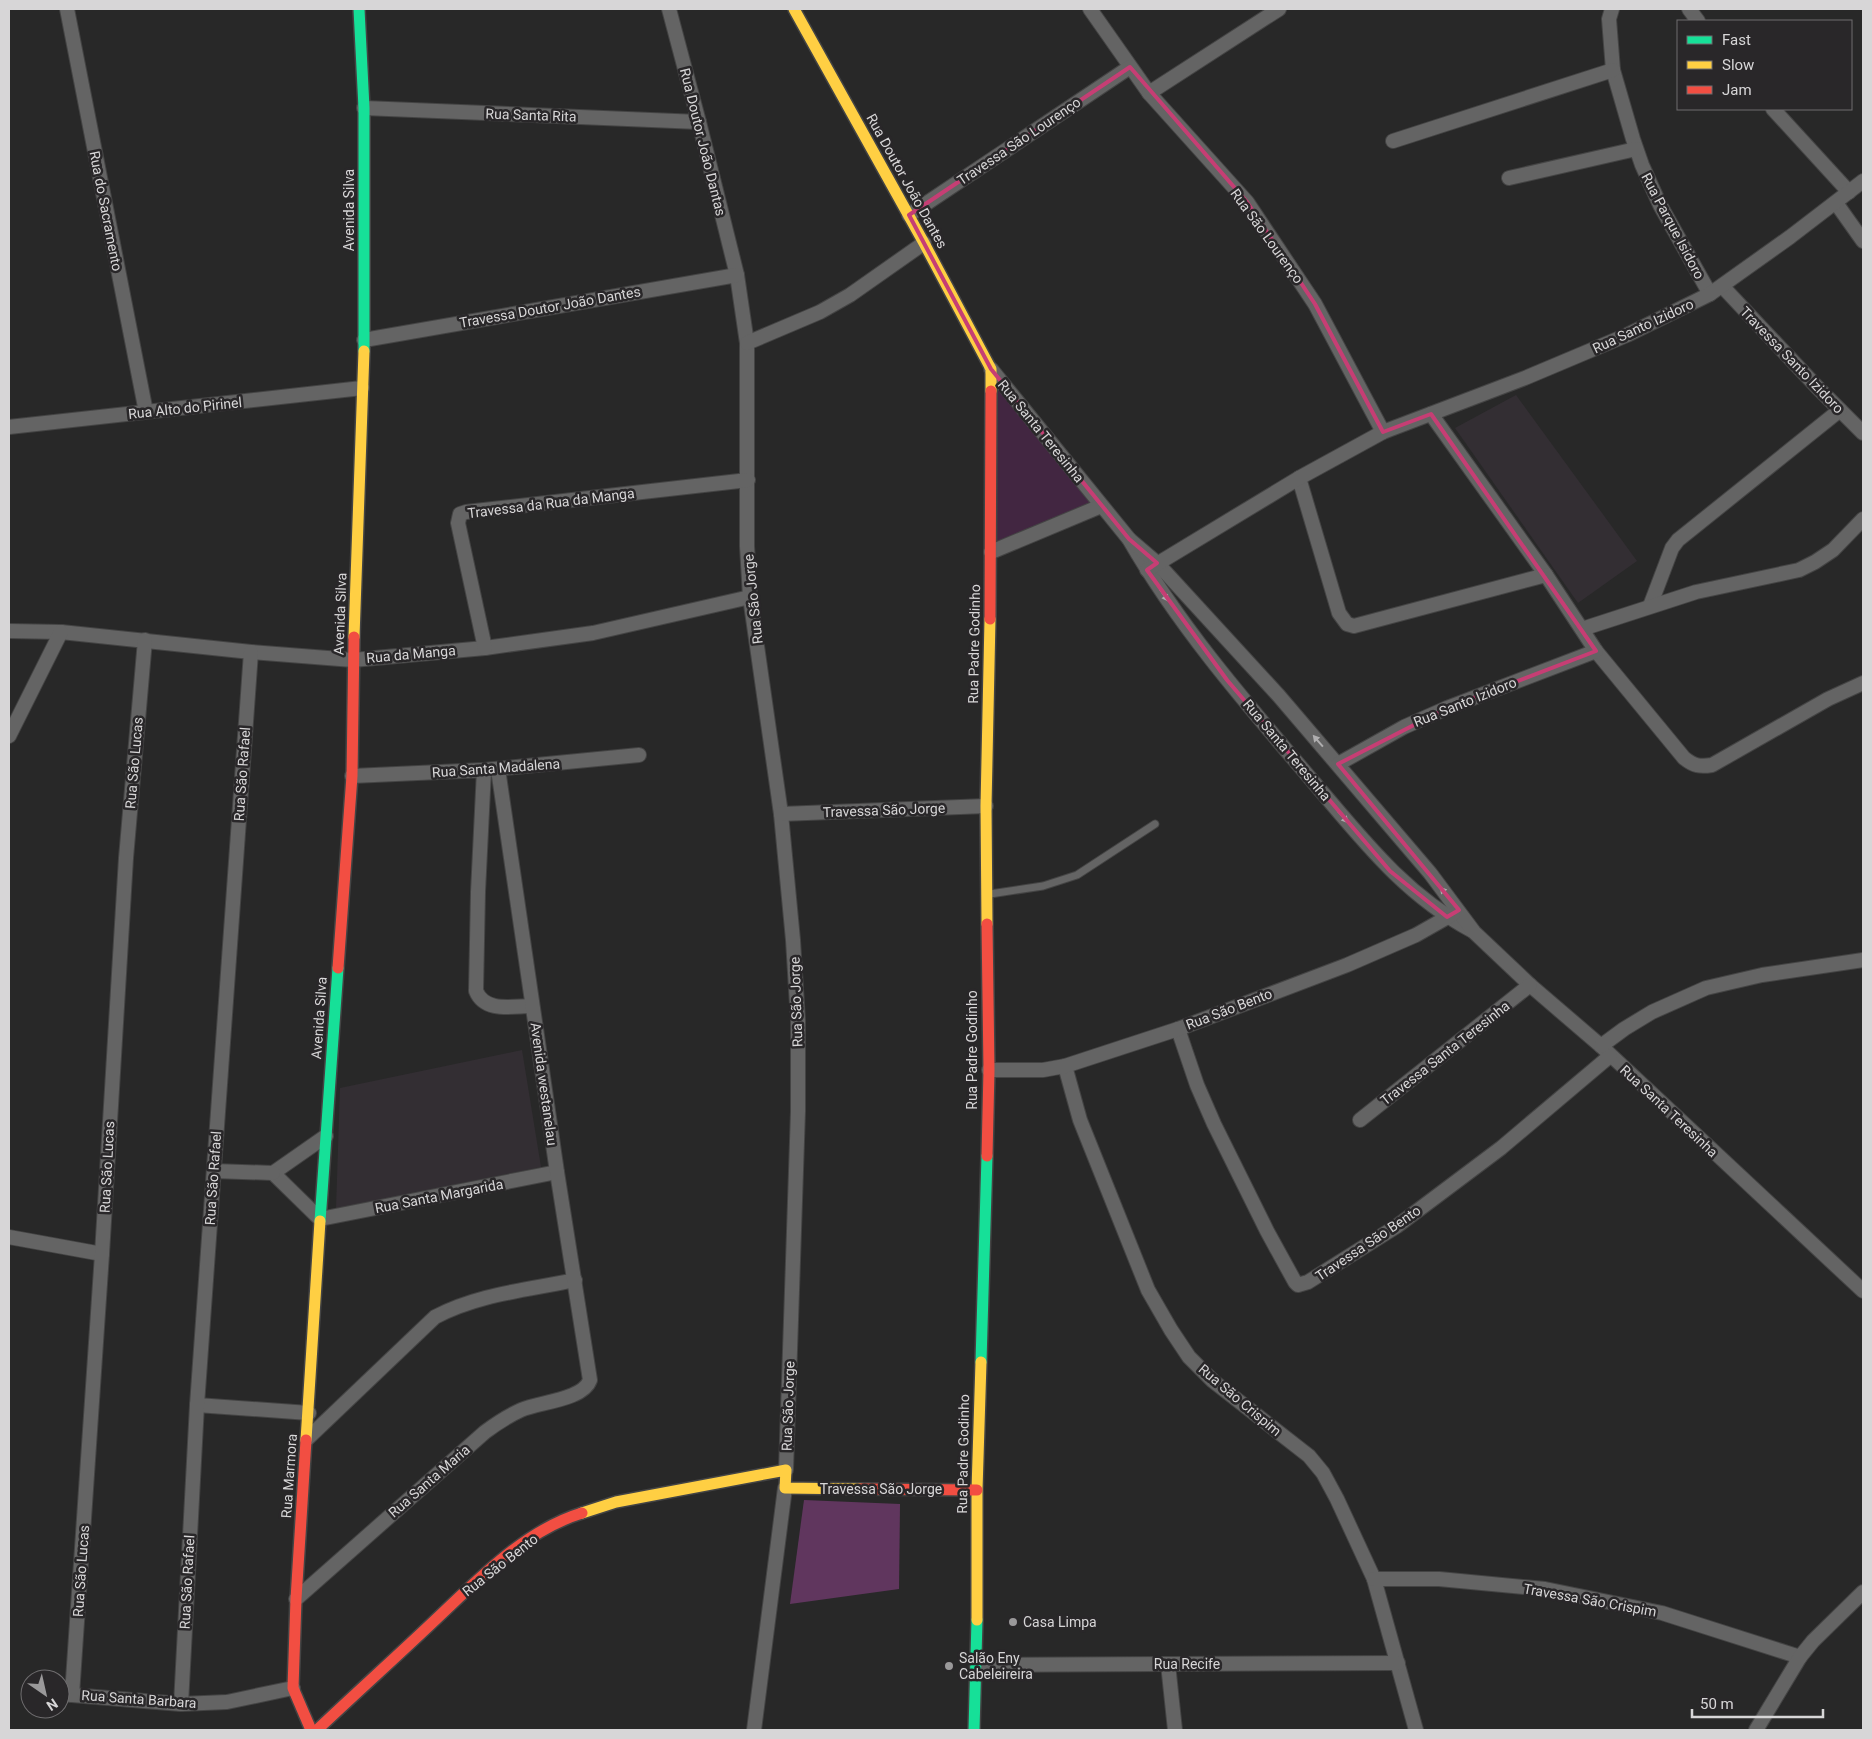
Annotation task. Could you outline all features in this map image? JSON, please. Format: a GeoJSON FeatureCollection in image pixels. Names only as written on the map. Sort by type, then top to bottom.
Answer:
{"type":"FeatureCollection","features":[{"type":"Feature","properties":{"kind":"street","name":"Rua do Sacramento"},"geometry":{"type":"LineString","coordinates":[[67,9],[146,412]]}},
{"type":"Feature","properties":{"kind":"street","name":"Avenida Silva"},"geometry":{"type":"LineString","coordinates":[[320,1220],[352,776],[353,660],[364,340],[364,108],[359,9]]}},
{"type":"Feature","properties":{"kind":"street","name":"Rua Doutor João Dantas"},"geometry":{"type":"LineString","coordinates":[[669,9],[736,275]]}},
{"type":"Feature","properties":{"kind":"street","name":"Rua Doutor João Dantes"},"geometry":{"type":"LineString","coordinates":[[794,9],[909,215],[991,369]]}},
{"type":"Feature","properties":{"kind":"street","name":"Rua São Lourenço"},"geometry":{"type":"LineString","coordinates":[[1090,9],[1148,92],[1247,202],[1316,304],[1384,432]]}},
{"type":"Feature","properties":{"kind":"street"},"geometry":{"type":"LineString","coordinates":[[1148,92],[1279,9]]}},
{"type":"Feature","properties":{"kind":"street","name":"Rua Parque Isidoro"},"geometry":{"type":"LineString","coordinates":[[1612,9],[1610,19],[1613,70],[1636,149],[1660,205],[1710,294]]}},
{"type":"Feature","properties":{"kind":"street"},"geometry":{"type":"LineString","coordinates":[[1689,9],[1697,20]]}},
{"type":"Feature","properties":{"kind":"street","name":"Travessa São Lourenço"},"geometry":{"type":"LineString","coordinates":[[909,215],[1130,68]]}},
{"type":"Feature","properties":{"kind":"street"},"geometry":{"type":"LineString","coordinates":[[1393,141],[1613,70]]}},
{"type":"Feature","properties":{"kind":"street","name":"Rua Santa Rita"},"geometry":{"type":"LineString","coordinates":[[364,108],[699,122]]}},
{"type":"Feature","properties":{"kind":"street"},"geometry":{"type":"LineString","coordinates":[[1774,110],[1849,192]]}},
{"type":"Feature","properties":{"kind":"street"},"geometry":{"type":"LineString","coordinates":[[1509,178],[1636,149]]}},
{"type":"Feature","properties":{"kind":"street","name":"Rua Santo Izidoro"},"geometry":{"type":"LineString","coordinates":[[1152,567],[1299,478],[1384,432],[1542,371],[1627,334],[1710,294],[1836,203],[1863,181]]}},
{"type":"Feature","properties":{"kind":"street"},"geometry":{"type":"LineString","coordinates":[[1836,203],[1863,241]]}},
{"type":"Feature","properties":{"kind":"street"},"geometry":{"type":"LineString","coordinates":[[747,343],[820,312],[850,295],[924,243]]}},
{"type":"Feature","properties":{"kind":"street","name":"Travessa Doutor João Dantes"},"geometry":{"type":"LineString","coordinates":[[364,340],[736,275]]}},
{"type":"Feature","properties":{"kind":"street","name":"Rua São Jorge"},"geometry":{"type":"LineString","coordinates":[[736,275],[747,343],[747,546],[750,597],[781,814],[793,940],[798,1021],[798,1111],[785,1488],[754,1730]]}},
{"type":"Feature","properties":{"kind":"street","name":"Travessa Santo Izidoro"},"geometry":{"type":"LineString","coordinates":[[1722,286],[1863,433]]}},
{"type":"Feature","properties":{"kind":"street","name":"Rua Santa Teresinha"},"geometry":{"type":"LineString","coordinates":[[991,369],[1152,567],[1259,674],[1338,764],[1453,914]]}},
{"type":"Feature","properties":{"kind":"street","name":"Rua Padre Godinho"},"geometry":{"type":"LineString","coordinates":[[974,1730],[977,1490],[988,1070],[986,806],[991,552],[991,369]]}},
{"type":"Feature","properties":{"kind":"street","name":"Rua Alto do Pirinel"},"geometry":{"type":"LineString","coordinates":[[9,427],[362,388]]}},
{"type":"Feature","properties":{"kind":"street"},"geometry":{"type":"LineString","coordinates":[[1650,606],[1672,548],[1678,540],[1840,410]]}},
{"type":"Feature","properties":{"kind":"street"},"geometry":{"type":"LineString","coordinates":[[1431,414],[1546,575],[1596,651],[1684,758],[1693,765],[1702,767],[1712,765],[1828,699],[1863,682]]}},
{"type":"Feature","properties":{"kind":"street"},"geometry":{"type":"LineString","coordinates":[[1299,478],[1339,613],[1347,624],[1354,626],[1546,575]]}},
{"type":"Feature","properties":{"kind":"street","name":"Travessa da Rua da Manga"},"geometry":{"type":"LineString","coordinates":[[485,648],[458,522],[460,514],[748,480]]}},
{"type":"Feature","properties":{"kind":"street"},"geometry":{"type":"LineString","coordinates":[[991,552],[1101,506]]}},
{"type":"Feature","properties":{"kind":"street"},"geometry":{"type":"LineString","coordinates":[[1582,629],[1696,592],[1799,570],[1833,550],[1863,519]]}},
{"type":"Feature","properties":{"kind":"street","name":"Rua Santa Teresinha"},"geometry":{"type":"LineString","coordinates":[[1152,567],[1181,620],[1227,680],[1390,871],[1412,891],[1453,914],[1474,932],[1863,1291]]}},
{"type":"Feature","properties":{"kind":"street","name":"Rua da Manga"},"geometry":{"type":"LineString","coordinates":[[9,631],[61,632],[251,652],[353,660],[485,648],[593,632],[750,597]]}},
{"type":"Feature","properties":{"kind":"street"},"geometry":{"type":"LineString","coordinates":[[9,736],[61,632]]}},
{"type":"Feature","properties":{"kind":"street","name":"Rua São Lucas"},"geometry":{"type":"LineString","coordinates":[[68,1669],[102,1254],[126,858],[145,640]]}},
{"type":"Feature","properties":{"kind":"street","name":"Rua Santo Izidoro"},"geometry":{"type":"LineString","coordinates":[[1338,764],[1404,727],[1447,708],[1596,651]]}},
{"type":"Feature","properties":{"kind":"street","name":"Rua São Rafael"},"geometry":{"type":"LineString","coordinates":[[181,1704],[197,1406],[251,652]]}},
{"type":"Feature","properties":{"kind":"street","name":"Rua Santa Madalena"},"geometry":{"type":"LineString","coordinates":[[352,776],[491,770],[639,755]]}},
{"type":"Feature","properties":{"kind":"street"},"geometry":{"type":"LineString","coordinates":[[491,770],[478,892],[476,990],[478,997],[485,1003],[493,1006],[532,1006]]}},
{"type":"Feature","properties":{"kind":"street","name":"Avenida westanelau"},"geometry":{"type":"LineString","coordinates":[[491,770],[532,1006],[590,1380],[588,1385],[579,1393]]}},
{"type":"Feature","properties":{"kind":"street","name":"Travessa São Jorge"},"geometry":{"type":"LineString","coordinates":[[781,814],[986,806]]}},
{"type":"Feature","properties":{"kind":"street","name":"Rua São Bento"},"geometry":{"type":"LineString","coordinates":[[988,1070],[1043,1070],[1065,1066],[1178,1029],[1347,965],[1416,934],[1453,914]]}},
{"type":"Feature","properties":{"kind":"street"},"geometry":{"type":"LineString","coordinates":[[1605,1051],[1624,1028],[1652,1012],[1706,988],[1762,975],[1863,960]]}},
{"type":"Feature","properties":{"kind":"street","name":"Travessa Santa Teresinha"},"geometry":{"type":"LineString","coordinates":[[1360,1120],[1530,985]]}},
{"type":"Feature","properties":{"kind":"street","name":"Travessa São Bento"},"geometry":{"type":"LineString","coordinates":[[1178,1029],[1196,1085],[1214,1124],[1267,1231],[1298,1285],[1308,1282],[1397,1226],[1501,1148],[1605,1051]]}},
{"type":"Feature","properties":{"kind":"street","name":"Rua São Crispim"},"geometry":{"type":"LineString","coordinates":[[1065,1066],[1080,1120],[1148,1290],[1171,1330],[1189,1357],[1213,1381],[1309,1456],[1323,1473],[1346,1517],[1374,1579],[1416,1730]]}},
{"type":"Feature","properties":{"kind":"street"},"geometry":{"type":"LineString","coordinates":[[214,1171],[273,1173],[326,1136]]}},
{"type":"Feature","properties":{"kind":"street","name":"Rua Santa Margarida"},"geometry":{"type":"LineString","coordinates":[[320,1220],[557,1172]]}},
{"type":"Feature","properties":{"kind":"street"},"geometry":{"type":"LineString","coordinates":[[273,1173],[320,1220]]}},
{"type":"Feature","properties":{"kind":"street","name":"Rua Marmora"},"geometry":{"type":"LineString","coordinates":[[311,1730],[293,1688],[296,1599],[320,1220]]}},
{"type":"Feature","properties":{"kind":"street"},"geometry":{"type":"LineString","coordinates":[[9,1238],[102,1254]]}},
{"type":"Feature","properties":{"kind":"street"},"geometry":{"type":"LineString","coordinates":[[307,1440],[435,1317],[472,1301],[575,1280]]}},
{"type":"Feature","properties":{"kind":"street","name":"Rua Santa Maria"},"geometry":{"type":"LineString","coordinates":[[296,1599],[388,1516],[498,1423],[524,1409],[579,1393]]}},
{"type":"Feature","properties":{"kind":"street"},"geometry":{"type":"LineString","coordinates":[[197,1406],[309,1413]]}},
{"type":"Feature","properties":{"kind":"street","name":"Rua São Bento"},"geometry":{"type":"LineString","coordinates":[[317,1730],[469,1588],[515,1549],[546,1528],[571,1516],[616,1502],[786,1470]]}},
{"type":"Feature","properties":{"kind":"street","name":"Travessa São Jorge"},"geometry":{"type":"LineString","coordinates":[[785,1488],[977,1490]]}},
{"type":"Feature","properties":{"kind":"street","name":"Travessa São Crispim"},"geometry":{"type":"LineString","coordinates":[[1374,1579],[1439,1579],[1554,1591],[1662,1612],[1800,1657]]}},
{"type":"Feature","properties":{"kind":"street"},"geometry":{"type":"LineString","coordinates":[[1756,1730],[1800,1657],[1813,1641],[1863,1592]]}},
{"type":"Feature","properties":{"kind":"street","name":"Rua Recife"},"geometry":{"type":"LineString","coordinates":[[976,1665],[1398,1663]]}},
{"type":"Feature","properties":{"kind":"street"},"geometry":{"type":"LineString","coordinates":[[1168,1664],[1175,1730]]}},
{"type":"Feature","properties":{"kind":"street","name":"Rua Santa Barbara"},"geometry":{"type":"LineString","coordinates":[[70,1694],[181,1704],[226,1702],[293,1688]]}},
{"type":"Feature","properties":{"kind":"lane"},"geometry":{"type":"LineString","coordinates":[[987,894],[1043,886],[1077,875],[1156,824]]}},
{"type":"Feature","properties":{"kind":"highlighted area"},"geometry":{"type":"Polygon","coordinates":[[[1130,67],[1247,202],[1315,304],[1383,432],[1431,414],[1596,651],[1447,708],[1338,764],[1459,910],[1447,917],[1390,871],[1227,680],[1147,570],[1157,563],[1129,539],[991,369],[909,215],[1130,67]]]}},
{"type":"Feature","properties":{"kind":"shaded area"},"geometry":{"type":"Polygon","coordinates":[[[998,387],[1092,502],[995,543],[998,387]]]}},
{"type":"Feature","properties":{"kind":"shaded area"},"geometry":{"type":"Polygon","coordinates":[[[1516,395],[1637,561],[1578,603],[1455,428],[1516,395]]]}},
{"type":"Feature","properties":{"kind":"shaded area"},"geometry":{"type":"Polygon","coordinates":[[[522,1050],[541,1167],[336,1209],[340,1088],[522,1050]]]}},
{"type":"Feature","properties":{"kind":"shaded area"},"geometry":{"type":"Polygon","coordinates":[[[804,1500],[900,1504],[899,1589],[790,1604],[804,1500]]]}},
{"type":"Feature","properties":{"kind":"traffic: fast"},"geometry":{"type":"LineString","coordinates":[[359,9],[364,108],[364,351]]}},
{"type":"Feature","properties":{"kind":"traffic: fast"},"geometry":{"type":"LineString","coordinates":[[320,1221],[338,968]]}},
{"type":"Feature","properties":{"kind":"traffic: fast"},"geometry":{"type":"LineString","coordinates":[[981,1362],[987,1156]]}},
{"type":"Feature","properties":{"kind":"traffic: fast"},"geometry":{"type":"LineString","coordinates":[[974,1730],[977,1620]]}},
{"type":"Feature","properties":{"kind":"traffic: slow"},"geometry":{"type":"LineString","coordinates":[[794,9],[924,243],[991,369],[991,391]]}},
{"type":"Feature","properties":{"kind":"traffic: slow"},"geometry":{"type":"LineString","coordinates":[[354,637],[364,351]]}},
{"type":"Feature","properties":{"kind":"traffic: slow"},"geometry":{"type":"LineString","coordinates":[[987,924],[986,806],[990,619]]}},
{"type":"Feature","properties":{"kind":"traffic: slow"},"geometry":{"type":"LineString","coordinates":[[306,1440],[320,1221]]}},
{"type":"Feature","properties":{"kind":"traffic: slow"},"geometry":{"type":"LineString","coordinates":[[977,1620],[977,1490],[981,1362]]}},
{"type":"Feature","properties":{"kind":"traffic: slow"},"geometry":{"type":"LineString","coordinates":[[582,1513],[616,1502],[786,1470],[785,1488],[860,1489]]}},
{"type":"Feature","properties":{"kind":"traffic: jam"},"geometry":{"type":"LineString","coordinates":[[990,619],[991,391]]}},
{"type":"Feature","properties":{"kind":"traffic: jam"},"geometry":{"type":"LineString","coordinates":[[338,968],[352,776],[354,637]]}},
{"type":"Feature","properties":{"kind":"traffic: jam"},"geometry":{"type":"LineString","coordinates":[[987,924],[989,1070],[987,1156]]}},
{"type":"Feature","properties":{"kind":"traffic: jam"},"geometry":{"type":"LineString","coordinates":[[306,1440],[296,1599],[293,1688],[311,1730]]}},
{"type":"Feature","properties":{"kind":"traffic: jam"},"geometry":{"type":"LineString","coordinates":[[860,1489],[977,1490]]}},
{"type":"Feature","properties":{"kind":"traffic: jam"},"geometry":{"type":"LineString","coordinates":[[317,1730],[501,1559],[540,1532],[560,1521],[582,1513]]}},
{"type":"Feature","properties":{"kind":"place","name":"Casa Limpa"},"geometry":{"type":"Point","coordinates":[1013,1622]}},
{"type":"Feature","properties":{"kind":"place","name":"Salão Eny Cabeleireira"},"geometry":{"type":"Point","coordinates":[949,1666]}}]}
